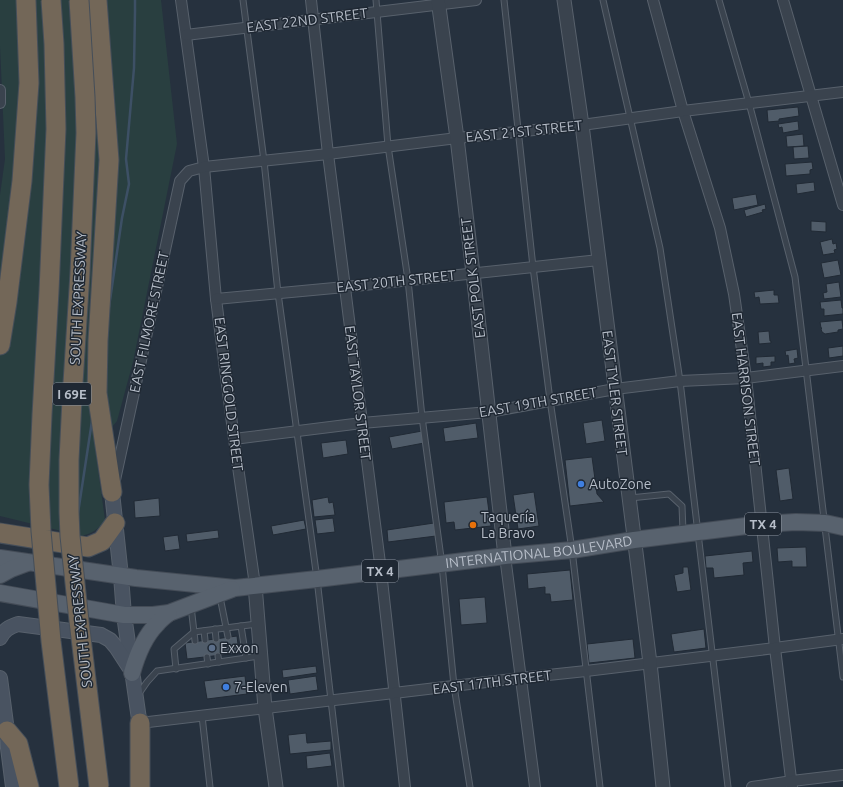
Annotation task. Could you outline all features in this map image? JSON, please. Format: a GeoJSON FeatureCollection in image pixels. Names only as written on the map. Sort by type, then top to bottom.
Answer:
{"type":"FeatureCollection","features":[{"type":"Feature","properties":{"kind":"highway"},"geometry":{"type":"LineString","coordinates":[[0,345],[7,302],[22,181],[28,83],[26,0]]}},
{"type":"Feature","properties":{"kind":"highway","name":"SOUTH EXPRESSWAY"},"geometry":{"type":"LineString","coordinates":[[51,0],[54,44],[56,129],[42,415],[40,485],[41,531],[51,640],[69,787]]}},
{"type":"Feature","properties":{"kind":"highway","name":"SOUTH EXPRESSWAY"},"geometry":{"type":"LineString","coordinates":[[78,0],[86,133],[69,460],[69,512],[70,536],[98,787]]}},
{"type":"Feature","properties":{"kind":"highway"},"geometry":{"type":"LineString","coordinates":[[97,0],[109,160],[98,341],[97,393],[112,492]]}},
{"type":"Feature","properties":{"kind":"highway"},"geometry":{"type":"LineString","coordinates":[[0,533],[88,547],[102,542],[115,522]]}},
{"type":"Feature","properties":{"kind":"highway"},"geometry":{"type":"LineString","coordinates":[[140,723],[140,787]]}},
{"type":"Feature","properties":{"kind":"highway"},"geometry":{"type":"LineString","coordinates":[[5,742],[18,744],[29,787]]}},
{"type":"Feature","properties":{"kind":"main road"},"geometry":{"type":"LineString","coordinates":[[112,492],[124,615],[148,787]]}},
{"type":"Feature","properties":{"kind":"main road","name":"INTERNATIONAL BOULEVARD"},"geometry":{"type":"LineString","coordinates":[[0,558],[121,576],[235,588],[317,580],[505,556],[572,550],[634,540],[762,524],[796,522],[825,523],[843,527]]}},
{"type":"Feature","properties":{"kind":"main road"},"geometry":{"type":"LineString","coordinates":[[0,575],[29,562]]}},
{"type":"Feature","properties":{"kind":"main road","name":"INTERNATIONAL BOULEVARD"},"geometry":{"type":"LineString","coordinates":[[0,594],[124,615],[153,615],[169,613],[235,588]]}},
{"type":"Feature","properties":{"kind":"main road"},"geometry":{"type":"LineString","coordinates":[[132,673],[137,655],[144,641],[156,625],[169,613]]}},
{"type":"Feature","properties":{"kind":"main road"},"geometry":{"type":"LineString","coordinates":[[0,638],[9,627],[18,624],[101,636],[113,643],[132,673]]}},
{"type":"Feature","properties":{"kind":"main road"},"geometry":{"type":"LineString","coordinates":[[0,678],[5,742],[13,787]]}},
{"type":"Feature","properties":{"kind":"street","name":"EAST RINGGOLD STREET"},"geometry":{"type":"LineString","coordinates":[[181,0],[204,167],[216,299],[255,586],[265,708],[276,787]]}},
{"type":"Feature","properties":{"kind":"street","name":"EAST TAYLOR STREET"},"geometry":{"type":"LineString","coordinates":[[311,0],[328,154],[381,571],[405,787]]}},
{"type":"Feature","properties":{"kind":"street","name":"EAST 22ND STREET"},"geometry":{"type":"LineString","coordinates":[[186,35],[378,12],[439,2],[476,0]]}},
{"type":"Feature","properties":{"kind":"street","name":"EAST TYLER STREET"},"geometry":{"type":"LineString","coordinates":[[564,0],[582,125],[650,663],[663,787]]}},
{"type":"Feature","properties":{"kind":"street","name":"EAST HARRISON STREET"},"geometry":{"type":"LineString","coordinates":[[652,0],[683,111],[720,228],[734,294],[746,378],[792,784]]}},
{"type":"Feature","properties":{"kind":"street"},"geometry":{"type":"LineString","coordinates":[[783,0],[843,205]]}},
{"type":"Feature","properties":{"kind":"street","name":"EAST POLK STREET"},"geometry":{"type":"LineString","coordinates":[[439,2],[457,138],[505,556]]}},
{"type":"Feature","properties":{"kind":"street"},"geometry":{"type":"LineString","coordinates":[[0,90],[0,103]]}},
{"type":"Feature","properties":{"kind":"street","name":"EAST 21ST STREET"},"geometry":{"type":"LineString","coordinates":[[204,167],[582,125],[683,111],[843,92]]}},
{"type":"Feature","properties":{"kind":"street","name":"EAST FILMORE STREET"},"geometry":{"type":"LineString","coordinates":[[112,492],[180,181],[189,171],[204,167]]}},
{"type":"Feature","properties":{"kind":"street","name":"EAST 20TH STREET"},"geometry":{"type":"LineString","coordinates":[[216,299],[598,260]]}},
{"type":"Feature","properties":{"kind":"street","name":"EAST 19TH STREET"},"geometry":{"type":"LineString","coordinates":[[234,439],[362,423],[489,412],[615,389],[680,381],[746,378],[843,366]]}},
{"type":"Feature","properties":{"kind":"street"},"geometry":{"type":"LineString","coordinates":[[505,556],[535,787]]}},
{"type":"Feature","properties":{"kind":"street","name":"EAST 17TH STREET"},"geometry":{"type":"LineString","coordinates":[[140,723],[712,656],[841,639]]}},
{"type":"Feature","properties":{"kind":"street"},"geometry":{"type":"LineString","coordinates":[[752,787],[792,784],[843,775]]}},
{"type":"Feature","properties":{"kind":"lane"},"geometry":{"type":"LineString","coordinates":[[243,0],[264,161],[278,293],[317,580],[341,787]]}},
{"type":"Feature","properties":{"kind":"lane"},"geometry":{"type":"LineString","coordinates":[[376,0],[388,146],[408,280],[422,417],[442,564],[454,686],[470,787]]}},
{"type":"Feature","properties":{"kind":"lane"},"geometry":{"type":"LineString","coordinates":[[504,0],[550,400],[572,550],[600,787]]}},
{"type":"Feature","properties":{"kind":"lane"},"geometry":{"type":"LineString","coordinates":[[603,0],[660,248],[680,381],[691,533],[712,656],[728,787]]}},
{"type":"Feature","properties":{"kind":"lane"},"geometry":{"type":"LineString","coordinates":[[719,0],[749,103],[795,277],[825,523],[841,639],[843,677]]}},
{"type":"Feature","properties":{"kind":"lane"},"geometry":{"type":"LineString","coordinates":[[629,498],[669,494],[682,506],[691,533]]}},
{"type":"Feature","properties":{"kind":"lane"},"geometry":{"type":"LineString","coordinates":[[219,594],[228,638]]}},
{"type":"Feature","properties":{"kind":"lane"},"geometry":{"type":"LineString","coordinates":[[191,605],[195,641]]}},
{"type":"Feature","properties":{"kind":"lane"},"geometry":{"type":"LineString","coordinates":[[176,668],[174,649],[194,632],[258,624]]}},
{"type":"Feature","properties":{"kind":"lane"},"geometry":{"type":"LineString","coordinates":[[241,626],[246,658]]}},
{"type":"Feature","properties":{"kind":"lane"},"geometry":{"type":"LineString","coordinates":[[215,629],[216,639]]}},
{"type":"Feature","properties":{"kind":"lane"},"geometry":{"type":"LineString","coordinates":[[204,631],[205,640]]}},
{"type":"Feature","properties":{"kind":"lane"},"geometry":{"type":"LineString","coordinates":[[218,656],[219,662]]}},
{"type":"Feature","properties":{"kind":"lane"},"geometry":{"type":"LineString","coordinates":[[136,698],[157,671],[219,662],[231,657],[246,658],[260,656]]}},
{"type":"Feature","properties":{"kind":"lane"},"geometry":{"type":"LineString","coordinates":[[207,657],[208,664]]}},
{"type":"Feature","properties":{"kind":"lane"},"geometry":{"type":"LineString","coordinates":[[197,658],[198,665]]}},
{"type":"Feature","properties":{"kind":"lane"},"geometry":{"type":"LineString","coordinates":[[202,716],[210,787]]}},
{"type":"Feature","properties":{"kind":"green space"},"geometry":{"type":"Polygon","coordinates":[[[0,0],[161,0],[177,144],[133,362],[117,421],[95,447],[105,520],[95,530],[82,536],[0,516],[0,195],[5,159],[0,46],[0,0]]]}},
{"type":"Feature","properties":{"kind":"building"},"geometry":{"type":"Polygon","coordinates":[[[798,107],[799,116],[768,122],[767,110],[798,107]]]}},
{"type":"Feature","properties":{"kind":"building"},"geometry":{"type":"Polygon","coordinates":[[[798,121],[799,130],[783,133],[782,127],[779,128],[778,124],[798,121]]]}},
{"type":"Feature","properties":{"kind":"building"},"geometry":{"type":"Polygon","coordinates":[[[803,134],[804,146],[787,147],[786,136],[803,134]]]}},
{"type":"Feature","properties":{"kind":"building"},"geometry":{"type":"Polygon","coordinates":[[[808,146],[809,158],[794,159],[793,147],[808,146]]]}},
{"type":"Feature","properties":{"kind":"building"},"geometry":{"type":"Polygon","coordinates":[[[812,162],[813,169],[810,170],[810,174],[786,176],[785,164],[812,162]]]}},
{"type":"Feature","properties":{"kind":"building"},"geometry":{"type":"Polygon","coordinates":[[[814,182],[815,191],[797,194],[796,184],[814,182]]]}},
{"type":"Feature","properties":{"kind":"building"},"geometry":{"type":"Polygon","coordinates":[[[756,194],[758,205],[734,210],[732,198],[756,194]]]}},
{"type":"Feature","properties":{"kind":"building"},"geometry":{"type":"Polygon","coordinates":[[[765,204],[766,209],[762,210],[763,212],[746,217],[744,210],[765,204]]]}},
{"type":"Feature","properties":{"kind":"building"},"geometry":{"type":"Polygon","coordinates":[[[811,221],[826,222],[826,232],[811,231],[811,221]]]}},
{"type":"Feature","properties":{"kind":"building"},"geometry":{"type":"Polygon","coordinates":[[[832,239],[833,244],[836,243],[837,249],[834,250],[835,253],[823,255],[820,242],[832,239]]]}},
{"type":"Feature","properties":{"kind":"building"},"geometry":{"type":"Polygon","coordinates":[[[838,260],[841,275],[824,278],[821,263],[838,260]]]}},
{"type":"Feature","properties":{"kind":"building"},"geometry":{"type":"Polygon","coordinates":[[[839,282],[841,297],[824,299],[823,293],[827,292],[826,284],[839,282]]]}},
{"type":"Feature","properties":{"kind":"building"},"geometry":{"type":"Polygon","coordinates":[[[774,290],[774,295],[778,295],[779,303],[760,304],[759,297],[755,298],[754,292],[774,290]]]}},
{"type":"Feature","properties":{"kind":"building"},"geometry":{"type":"Polygon","coordinates":[[[841,300],[843,314],[824,316],[824,309],[821,309],[820,302],[841,300]]]}},
{"type":"Feature","properties":{"kind":"building"},"geometry":{"type":"Polygon","coordinates":[[[842,320],[843,329],[838,330],[838,332],[825,334],[822,332],[820,322],[842,320]]]}},
{"type":"Feature","properties":{"kind":"building"},"geometry":{"type":"Polygon","coordinates":[[[769,331],[771,343],[759,344],[758,332],[769,331]]]}},
{"type":"Feature","properties":{"kind":"building"},"geometry":{"type":"Polygon","coordinates":[[[843,346],[843,356],[829,358],[828,348],[843,346]]]}},
{"type":"Feature","properties":{"kind":"building"},"geometry":{"type":"Polygon","coordinates":[[[797,349],[798,358],[794,359],[795,363],[789,364],[788,355],[786,356],[785,351],[797,349]]]}},
{"type":"Feature","properties":{"kind":"building"},"geometry":{"type":"Polygon","coordinates":[[[775,356],[775,362],[771,362],[771,366],[763,367],[763,363],[756,364],[756,357],[775,356]]]}},
{"type":"Feature","properties":{"kind":"building"},"geometry":{"type":"Polygon","coordinates":[[[602,420],[605,441],[586,444],[583,423],[602,420]]]}},
{"type":"Feature","properties":{"kind":"building"},"geometry":{"type":"Polygon","coordinates":[[[476,423],[478,438],[445,442],[443,428],[476,423]]]}},
{"type":"Feature","properties":{"kind":"building"},"geometry":{"type":"Polygon","coordinates":[[[422,431],[424,443],[392,449],[389,437],[422,431]]]}},
{"type":"Feature","properties":{"kind":"building"},"geometry":{"type":"Polygon","coordinates":[[[346,440],[348,454],[323,458],[321,443],[346,440]]]}},
{"type":"Feature","properties":{"kind":"building"},"geometry":{"type":"Polygon","coordinates":[[[592,457],[597,494],[604,502],[570,506],[565,460],[592,457]]]}},
{"type":"Feature","properties":{"kind":"building"},"geometry":{"type":"Polygon","coordinates":[[[789,468],[793,499],[780,501],[776,470],[789,468]]]}},
{"type":"Feature","properties":{"kind":"building"},"geometry":{"type":"Polygon","coordinates":[[[534,492],[539,526],[518,529],[513,495],[534,492]]]}},
{"type":"Feature","properties":{"kind":"building"},"geometry":{"type":"Polygon","coordinates":[[[328,497],[329,503],[333,502],[335,515],[314,517],[312,500],[328,497]]]}},
{"type":"Feature","properties":{"kind":"building"},"geometry":{"type":"Polygon","coordinates":[[[487,497],[491,526],[455,530],[454,522],[446,523],[444,502],[487,497]]]}},
{"type":"Feature","properties":{"kind":"building"},"geometry":{"type":"Polygon","coordinates":[[[159,498],[160,516],[135,518],[134,501],[159,498]]]}},
{"type":"Feature","properties":{"kind":"building"},"geometry":{"type":"Polygon","coordinates":[[[333,518],[335,532],[317,534],[315,520],[333,518]]]}},
{"type":"Feature","properties":{"kind":"building"},"geometry":{"type":"Polygon","coordinates":[[[304,520],[306,529],[273,535],[271,526],[304,520]]]}},
{"type":"Feature","properties":{"kind":"building"},"geometry":{"type":"Polygon","coordinates":[[[434,523],[436,536],[388,542],[387,530],[434,523]]]}},
{"type":"Feature","properties":{"kind":"building"},"geometry":{"type":"Polygon","coordinates":[[[218,530],[219,538],[187,542],[186,534],[218,530]]]}},
{"type":"Feature","properties":{"kind":"building"},"geometry":{"type":"Polygon","coordinates":[[[178,535],[180,549],[165,551],[163,537],[178,535]]]}},
{"type":"Feature","properties":{"kind":"building"},"geometry":{"type":"Polygon","coordinates":[[[806,547],[807,567],[792,567],[792,561],[778,562],[777,548],[806,547]]]}},
{"type":"Feature","properties":{"kind":"building"},"geometry":{"type":"Polygon","coordinates":[[[752,551],[753,562],[743,563],[744,575],[714,578],[713,568],[706,568],[705,556],[752,551]]]}},
{"type":"Feature","properties":{"kind":"building"},"geometry":{"type":"Polygon","coordinates":[[[683,567],[688,567],[691,590],[677,592],[674,575],[683,573],[683,567]]]}},
{"type":"Feature","properties":{"kind":"building"},"geometry":{"type":"Polygon","coordinates":[[[570,570],[573,600],[551,602],[550,594],[545,594],[545,587],[528,589],[527,574],[570,570]]]}},
{"type":"Feature","properties":{"kind":"building"},"geometry":{"type":"Polygon","coordinates":[[[485,597],[487,623],[461,625],[459,599],[485,597]]]}},
{"type":"Feature","properties":{"kind":"building"},"geometry":{"type":"Polygon","coordinates":[[[704,629],[706,648],[674,652],[671,634],[704,629]]]}},
{"type":"Feature","properties":{"kind":"building","name":"Exxon"},"geometry":{"type":"Polygon","coordinates":[[[237,636],[239,653],[187,659],[185,643],[237,636]]]}},
{"type":"Feature","properties":{"kind":"building"},"geometry":{"type":"Polygon","coordinates":[[[633,639],[635,658],[589,663],[587,644],[633,639]]]}},
{"type":"Feature","properties":{"kind":"building"},"geometry":{"type":"Polygon","coordinates":[[[316,666],[317,673],[283,678],[282,670],[316,666]]]}},
{"type":"Feature","properties":{"kind":"building","name":"7-Eleven"},"geometry":{"type":"Polygon","coordinates":[[[245,676],[247,694],[207,699],[204,681],[245,676]]]}},
{"type":"Feature","properties":{"kind":"building"},"geometry":{"type":"Polygon","coordinates":[[[316,676],[318,690],[290,694],[288,680],[316,676]]]}},
{"type":"Feature","properties":{"kind":"building"},"geometry":{"type":"Polygon","coordinates":[[[306,733],[307,743],[331,741],[331,750],[290,754],[288,735],[306,733]]]}},
{"type":"Feature","properties":{"kind":"building"},"geometry":{"type":"Polygon","coordinates":[[[330,753],[332,766],[307,769],[306,756],[330,753]]]}},
{"type":"Feature","properties":{"kind":"waterway"},"geometry":{"type":"LineString","coordinates":[[109,307],[122,218],[129,184],[126,159],[134,68],[135,0]]}},
{"type":"Feature","properties":{"kind":"waterway"},"geometry":{"type":"LineString","coordinates":[[78,513],[92,421]]}},
{"type":"Feature","properties":{"kind":"place","name":"AutoZone"},"geometry":{"type":"Point","coordinates":[581,484]}},
{"type":"Feature","properties":{"kind":"place","name":"Taquería La Bravo"},"geometry":{"type":"Point","coordinates":[473,525]}},
{"type":"Feature","properties":{"kind":"place","name":"Exxon"},"geometry":{"type":"Point","coordinates":[212,648]}},
{"type":"Feature","properties":{"kind":"place","name":"7-Eleven"},"geometry":{"type":"Point","coordinates":[226,687]}}]}
